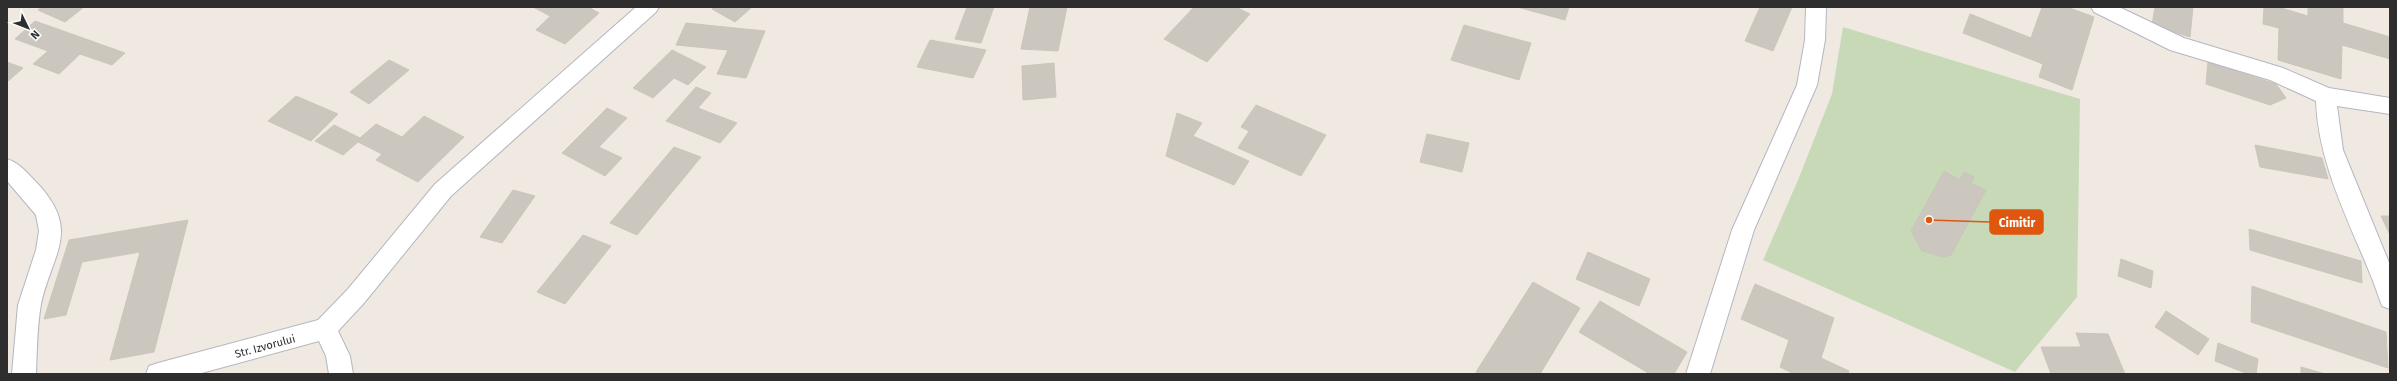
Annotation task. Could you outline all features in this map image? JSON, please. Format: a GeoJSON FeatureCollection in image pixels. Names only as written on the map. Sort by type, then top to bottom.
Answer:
{"type":"FeatureCollection","features":[{"type":"Feature","properties":{"kind":"street"},"geometry":{"type":"LineString","coordinates":[[340,374],[340,363],[335,347],[325,329],[356,296],[443,190],[649,7]]}},
{"type":"Feature","properties":{"kind":"street"},"geometry":{"type":"LineString","coordinates":[[1698,374],[1743,230],[1807,85],[1815,40],[1816,7]]}},
{"type":"Feature","properties":{"kind":"street"},"geometry":{"type":"LineString","coordinates":[[2101,7],[2177,44],[2276,74],[2326,96],[2390,106]]}},
{"type":"Feature","properties":{"kind":"street"},"geometry":{"type":"LineString","coordinates":[[2326,96],[2332,150],[2385,281],[2390,299]]}},
{"type":"Feature","properties":{"kind":"street"},"geometry":{"type":"LineString","coordinates":[[7,168],[24,183],[50,221],[51,233],[32,296],[26,330],[24,374]]}},
{"type":"Feature","properties":{"kind":"street","name":"Str. Izvorului"},"geometry":{"type":"LineString","coordinates":[[158,374],[325,329]]}},
{"type":"Feature","properties":{"kind":"green space"},"geometry":{"type":"Polygon","coordinates":[[[1843,27],[2080,99],[2077,297],[2015,372],[1763,260],[1798,180],[1832,94],[1843,27]]]}},
{"type":"Feature","properties":{"kind":"building"},"geometry":{"type":"Polygon","coordinates":[[[42,7],[84,7],[65,22],[38,10],[42,7]]]}},
{"type":"Feature","properties":{"kind":"building"},"geometry":{"type":"Polygon","coordinates":[[[533,7],[560,7],[550,16],[533,7]]]}},
{"type":"Feature","properties":{"kind":"building"},"geometry":{"type":"Polygon","coordinates":[[[560,7],[588,7],[599,13],[565,44],[536,30],[560,7]]]}},
{"type":"Feature","properties":{"kind":"building"},"geometry":{"type":"Polygon","coordinates":[[[715,7],[752,7],[735,22],[712,9],[715,7]]]}},
{"type":"Feature","properties":{"kind":"building"},"geometry":{"type":"Polygon","coordinates":[[[967,7],[994,7],[981,43],[955,39],[967,7]]]}},
{"type":"Feature","properties":{"kind":"building"},"geometry":{"type":"Polygon","coordinates":[[[1030,7],[1067,7],[1058,51],[1021,49],[1030,7]]]}},
{"type":"Feature","properties":{"kind":"building"},"geometry":{"type":"Polygon","coordinates":[[[1194,7],[1236,7],[1250,14],[1207,62],[1164,39],[1194,7]]]}},
{"type":"Feature","properties":{"kind":"building"},"geometry":{"type":"Polygon","coordinates":[[[1517,7],[1569,7],[1565,20],[1517,7]]]}},
{"type":"Feature","properties":{"kind":"building"},"geometry":{"type":"Polygon","coordinates":[[[1760,7],[1792,7],[1773,51],[1745,41],[1760,7]]]}},
{"type":"Feature","properties":{"kind":"building"},"geometry":{"type":"Polygon","coordinates":[[[2042,7],[2067,7],[2094,17],[2072,90],[2039,77],[2043,64],[1963,33],[1970,14],[2031,38],[2042,7]]]}},
{"type":"Feature","properties":{"kind":"building"},"geometry":{"type":"Polygon","coordinates":[[[2155,7],[2193,7],[2190,37],[2152,25],[2155,7]]]}},
{"type":"Feature","properties":{"kind":"building"},"geometry":{"type":"Polygon","coordinates":[[[2264,7],[2278,7],[2308,16],[2308,7],[2343,7],[2343,23],[2390,37],[2390,59],[2342,45],[2341,79],[2278,60],[2279,28],[2263,24],[2264,7]]]}},
{"type":"Feature","properties":{"kind":"building"},"geometry":{"type":"Polygon","coordinates":[[[35,21],[125,53],[112,65],[80,54],[59,74],[33,64],[48,51],[15,39],[35,21]]]}},
{"type":"Feature","properties":{"kind":"building"},"geometry":{"type":"Polygon","coordinates":[[[686,23],[765,31],[746,78],[717,74],[728,50],[676,45],[686,23]]]}},
{"type":"Feature","properties":{"kind":"building"},"geometry":{"type":"Polygon","coordinates":[[[1464,25],[1531,43],[1519,80],[1451,60],[1464,25]]]}},
{"type":"Feature","properties":{"kind":"building"},"geometry":{"type":"Polygon","coordinates":[[[930,40],[986,50],[973,78],[917,67],[930,40]]]}},
{"type":"Feature","properties":{"kind":"building"},"geometry":{"type":"Polygon","coordinates":[[[672,50],[706,67],[688,85],[674,78],[653,98],[633,88],[672,50]]]}},
{"type":"Feature","properties":{"kind":"building"},"geometry":{"type":"Polygon","coordinates":[[[389,60],[409,70],[369,104],[350,92],[389,60]]]}},
{"type":"Feature","properties":{"kind":"building"},"geometry":{"type":"Polygon","coordinates":[[[7,62],[23,68],[7,82],[7,62]]]}},
{"type":"Feature","properties":{"kind":"building"},"geometry":{"type":"Polygon","coordinates":[[[2208,62],[2276,84],[2286,98],[2270,105],[2206,84],[2208,62]]]}},
{"type":"Feature","properties":{"kind":"building"},"geometry":{"type":"Polygon","coordinates":[[[1054,63],[1056,97],[1023,100],[1022,66],[1054,63]]]}},
{"type":"Feature","properties":{"kind":"building"},"geometry":{"type":"Polygon","coordinates":[[[696,87],[711,93],[698,108],[737,123],[720,143],[666,121],[696,87]]]}},
{"type":"Feature","properties":{"kind":"building"},"geometry":{"type":"Polygon","coordinates":[[[296,96],[338,114],[311,141],[268,121],[296,96]]]}},
{"type":"Feature","properties":{"kind":"building"},"geometry":{"type":"Polygon","coordinates":[[[1256,105],[1326,135],[1301,176],[1238,148],[1249,131],[1241,127],[1256,105]]]}},
{"type":"Feature","properties":{"kind":"building"},"geometry":{"type":"Polygon","coordinates":[[[607,108],[627,118],[599,147],[622,158],[605,176],[562,153],[607,108]]]}},
{"type":"Feature","properties":{"kind":"building"},"geometry":{"type":"Polygon","coordinates":[[[1177,113],[1202,123],[1193,136],[1249,161],[1234,185],[1166,156],[1177,113]]]}},
{"type":"Feature","properties":{"kind":"building"},"geometry":{"type":"Polygon","coordinates":[[[424,116],[464,137],[418,182],[376,160],[382,154],[358,142],[343,155],[315,141],[334,125],[360,138],[376,124],[402,137],[424,116]]]}},
{"type":"Feature","properties":{"kind":"building"},"geometry":{"type":"Polygon","coordinates":[[[1427,134],[1469,143],[1462,172],[1420,162],[1427,134]]]}},
{"type":"Feature","properties":{"kind":"building"},"geometry":{"type":"Polygon","coordinates":[[[2255,145],[2322,158],[2328,179],[2260,167],[2255,145]]]}},
{"type":"Feature","properties":{"kind":"building"},"geometry":{"type":"Polygon","coordinates":[[[674,147],[701,157],[637,235],[610,223],[674,147]]]}},
{"type":"Feature","properties":{"kind":"building"},"geometry":{"type":"Polygon","coordinates":[[[1944,171],[1960,180],[1964,172],[1974,177],[1971,183],[1986,190],[1951,255],[1943,257],[1922,251],[1911,231],[1944,171]]]}},
{"type":"Feature","properties":{"kind":"building"},"geometry":{"type":"Polygon","coordinates":[[[513,190],[535,196],[502,243],[480,237],[513,190]]]}},
{"type":"Feature","properties":{"kind":"building"},"geometry":{"type":"Polygon","coordinates":[[[2381,216],[2390,216],[2390,235],[2381,216]]]}},
{"type":"Feature","properties":{"kind":"building"},"geometry":{"type":"Polygon","coordinates":[[[188,220],[154,352],[110,360],[140,252],[82,262],[66,315],[44,319],[69,240],[188,220]]]}},
{"type":"Feature","properties":{"kind":"building"},"geometry":{"type":"Polygon","coordinates":[[[2249,229],[2361,261],[2362,283],[2250,250],[2249,229]]]}},
{"type":"Feature","properties":{"kind":"building"},"geometry":{"type":"Polygon","coordinates":[[[583,235],[611,246],[565,304],[537,292],[583,235]]]}},
{"type":"Feature","properties":{"kind":"building"},"geometry":{"type":"Polygon","coordinates":[[[1588,252],[1650,279],[1639,306],[1576,279],[1588,252]]]}},
{"type":"Feature","properties":{"kind":"building"},"geometry":{"type":"Polygon","coordinates":[[[2121,259],[2153,271],[2151,288],[2118,276],[2121,259]]]}},
{"type":"Feature","properties":{"kind":"building"},"geometry":{"type":"Polygon","coordinates":[[[1533,282],[1580,308],[1540,374],[1478,374],[1476,372],[1533,282]]]}},
{"type":"Feature","properties":{"kind":"building"},"geometry":{"type":"Polygon","coordinates":[[[1755,284],[1834,318],[1821,358],[1849,371],[1848,374],[1794,374],[1780,367],[1789,340],[1741,319],[1755,284]]]}},
{"type":"Feature","properties":{"kind":"building"},"geometry":{"type":"Polygon","coordinates":[[[2252,286],[2386,332],[2388,368],[2251,322],[2252,286]]]}},
{"type":"Feature","properties":{"kind":"building"},"geometry":{"type":"Polygon","coordinates":[[[1600,301],[1687,352],[1674,374],[1650,374],[1579,332],[1600,301]]]}},
{"type":"Feature","properties":{"kind":"building"},"geometry":{"type":"Polygon","coordinates":[[[2166,311],[2209,339],[2198,355],[2155,327],[2166,311]]]}},
{"type":"Feature","properties":{"kind":"building"},"geometry":{"type":"Polygon","coordinates":[[[2076,333],[2108,334],[2125,374],[2051,374],[2041,347],[2081,347],[2076,333]]]}},
{"type":"Feature","properties":{"kind":"building"},"geometry":{"type":"Polygon","coordinates":[[[2218,343],[2258,359],[2256,374],[2248,374],[2215,361],[2218,343]]]}},
{"type":"Feature","properties":{"kind":"building"},"geometry":{"type":"Polygon","coordinates":[[[2301,367],[2325,374],[2301,374],[2301,367]]]}},
{"type":"Feature","properties":{"kind":"place","name":"Cimitir"},"geometry":{"type":"Point","coordinates":[1929,220]}}]}
